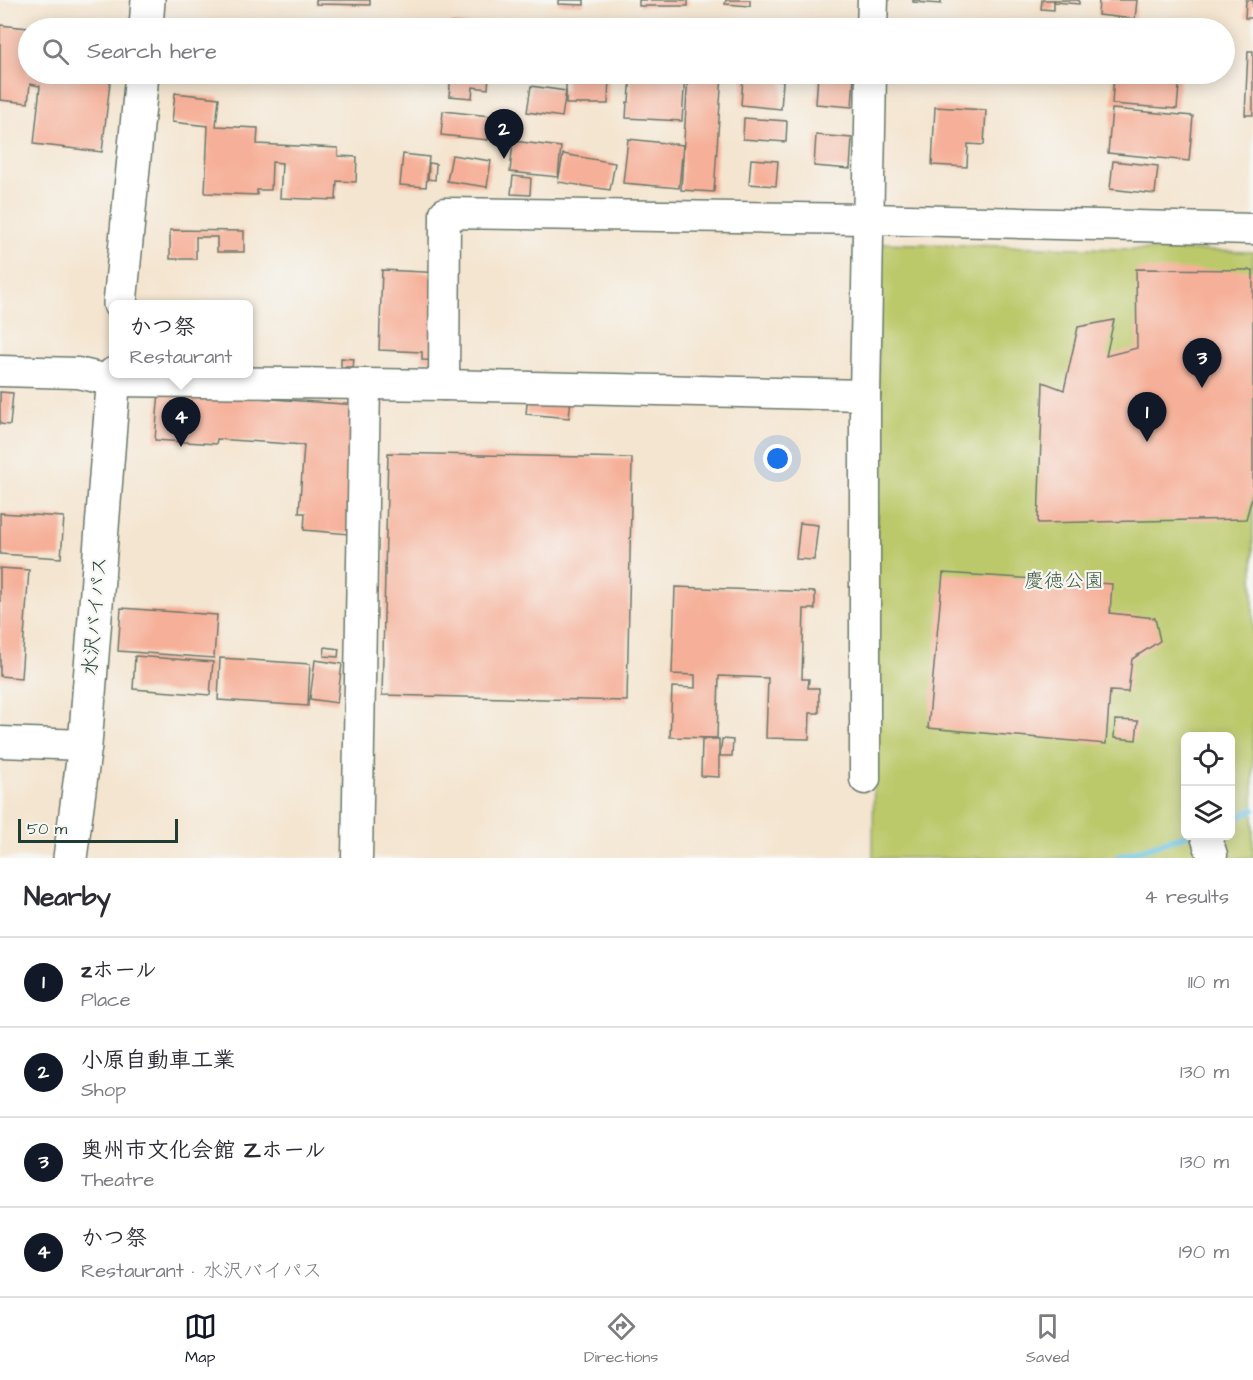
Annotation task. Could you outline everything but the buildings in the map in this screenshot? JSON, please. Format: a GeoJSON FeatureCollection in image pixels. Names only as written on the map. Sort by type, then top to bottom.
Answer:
{"type":"FeatureCollection","features":[{"type":"Feature","properties":{"kind":"highway"},"geometry":{"type":"LineString","coordinates":[[147,18],[148,0]]}},
{"type":"Feature","properties":{"kind":"highway"},"geometry":{"type":"LineString","coordinates":[[120,300],[141,84]]}},
{"type":"Feature","properties":{"kind":"highway","name":"水沢バイパス"},"geometry":{"type":"LineString","coordinates":[[70,858],[85,745],[114,378]]}},
{"type":"Feature","properties":{"kind":"street"},"geometry":{"type":"LineString","coordinates":[[872,18],[873,0]]}},
{"type":"Feature","properties":{"kind":"street"},"geometry":{"type":"LineString","coordinates":[[865,779],[865,395],[872,84]]}},
{"type":"Feature","properties":{"kind":"street"},"geometry":{"type":"LineString","coordinates":[[444,385],[445,213],[869,219],[1253,228]]}},
{"type":"Feature","properties":{"kind":"street"},"geometry":{"type":"LineString","coordinates":[[0,371],[109,377]]}},
{"type":"Feature","properties":{"kind":"street"},"geometry":{"type":"LineString","coordinates":[[145,378],[365,385],[865,395]]}},
{"type":"Feature","properties":{"kind":"street"},"geometry":{"type":"LineString","coordinates":[[357,858],[365,385]]}},
{"type":"Feature","properties":{"kind":"street"},"geometry":{"type":"LineString","coordinates":[[0,742],[85,745]]}},
{"type":"Feature","properties":{"kind":"green space","name":"慶徳公園"},"geometry":{"type":"Polygon","coordinates":[[[879,243],[1253,252],[1253,858],[873,858],[879,243]]]}},
{"type":"Feature","properties":{"kind":"waterway"},"geometry":{"type":"LineString","coordinates":[[1235,818],[1253,810]]}},
{"type":"Feature","properties":{"kind":"waterway"},"geometry":{"type":"LineString","coordinates":[[1117,858],[1181,837]]}},
{"type":"Feature","properties":{"kind":"place","name":"小原自動車工業"},"geometry":{"type":"Point","coordinates":[504,159]}},
{"type":"Feature","properties":{"kind":"place","name":"奥州市文化会館 Zホール"},"geometry":{"type":"Point","coordinates":[1202,388]}},
{"type":"Feature","properties":{"kind":"place","name":"zホール"},"geometry":{"type":"Point","coordinates":[1147,442]}},
{"type":"Feature","properties":{"kind":"place","name":"かつ祭"},"geometry":{"type":"Point","coordinates":[181,447]}}]}
